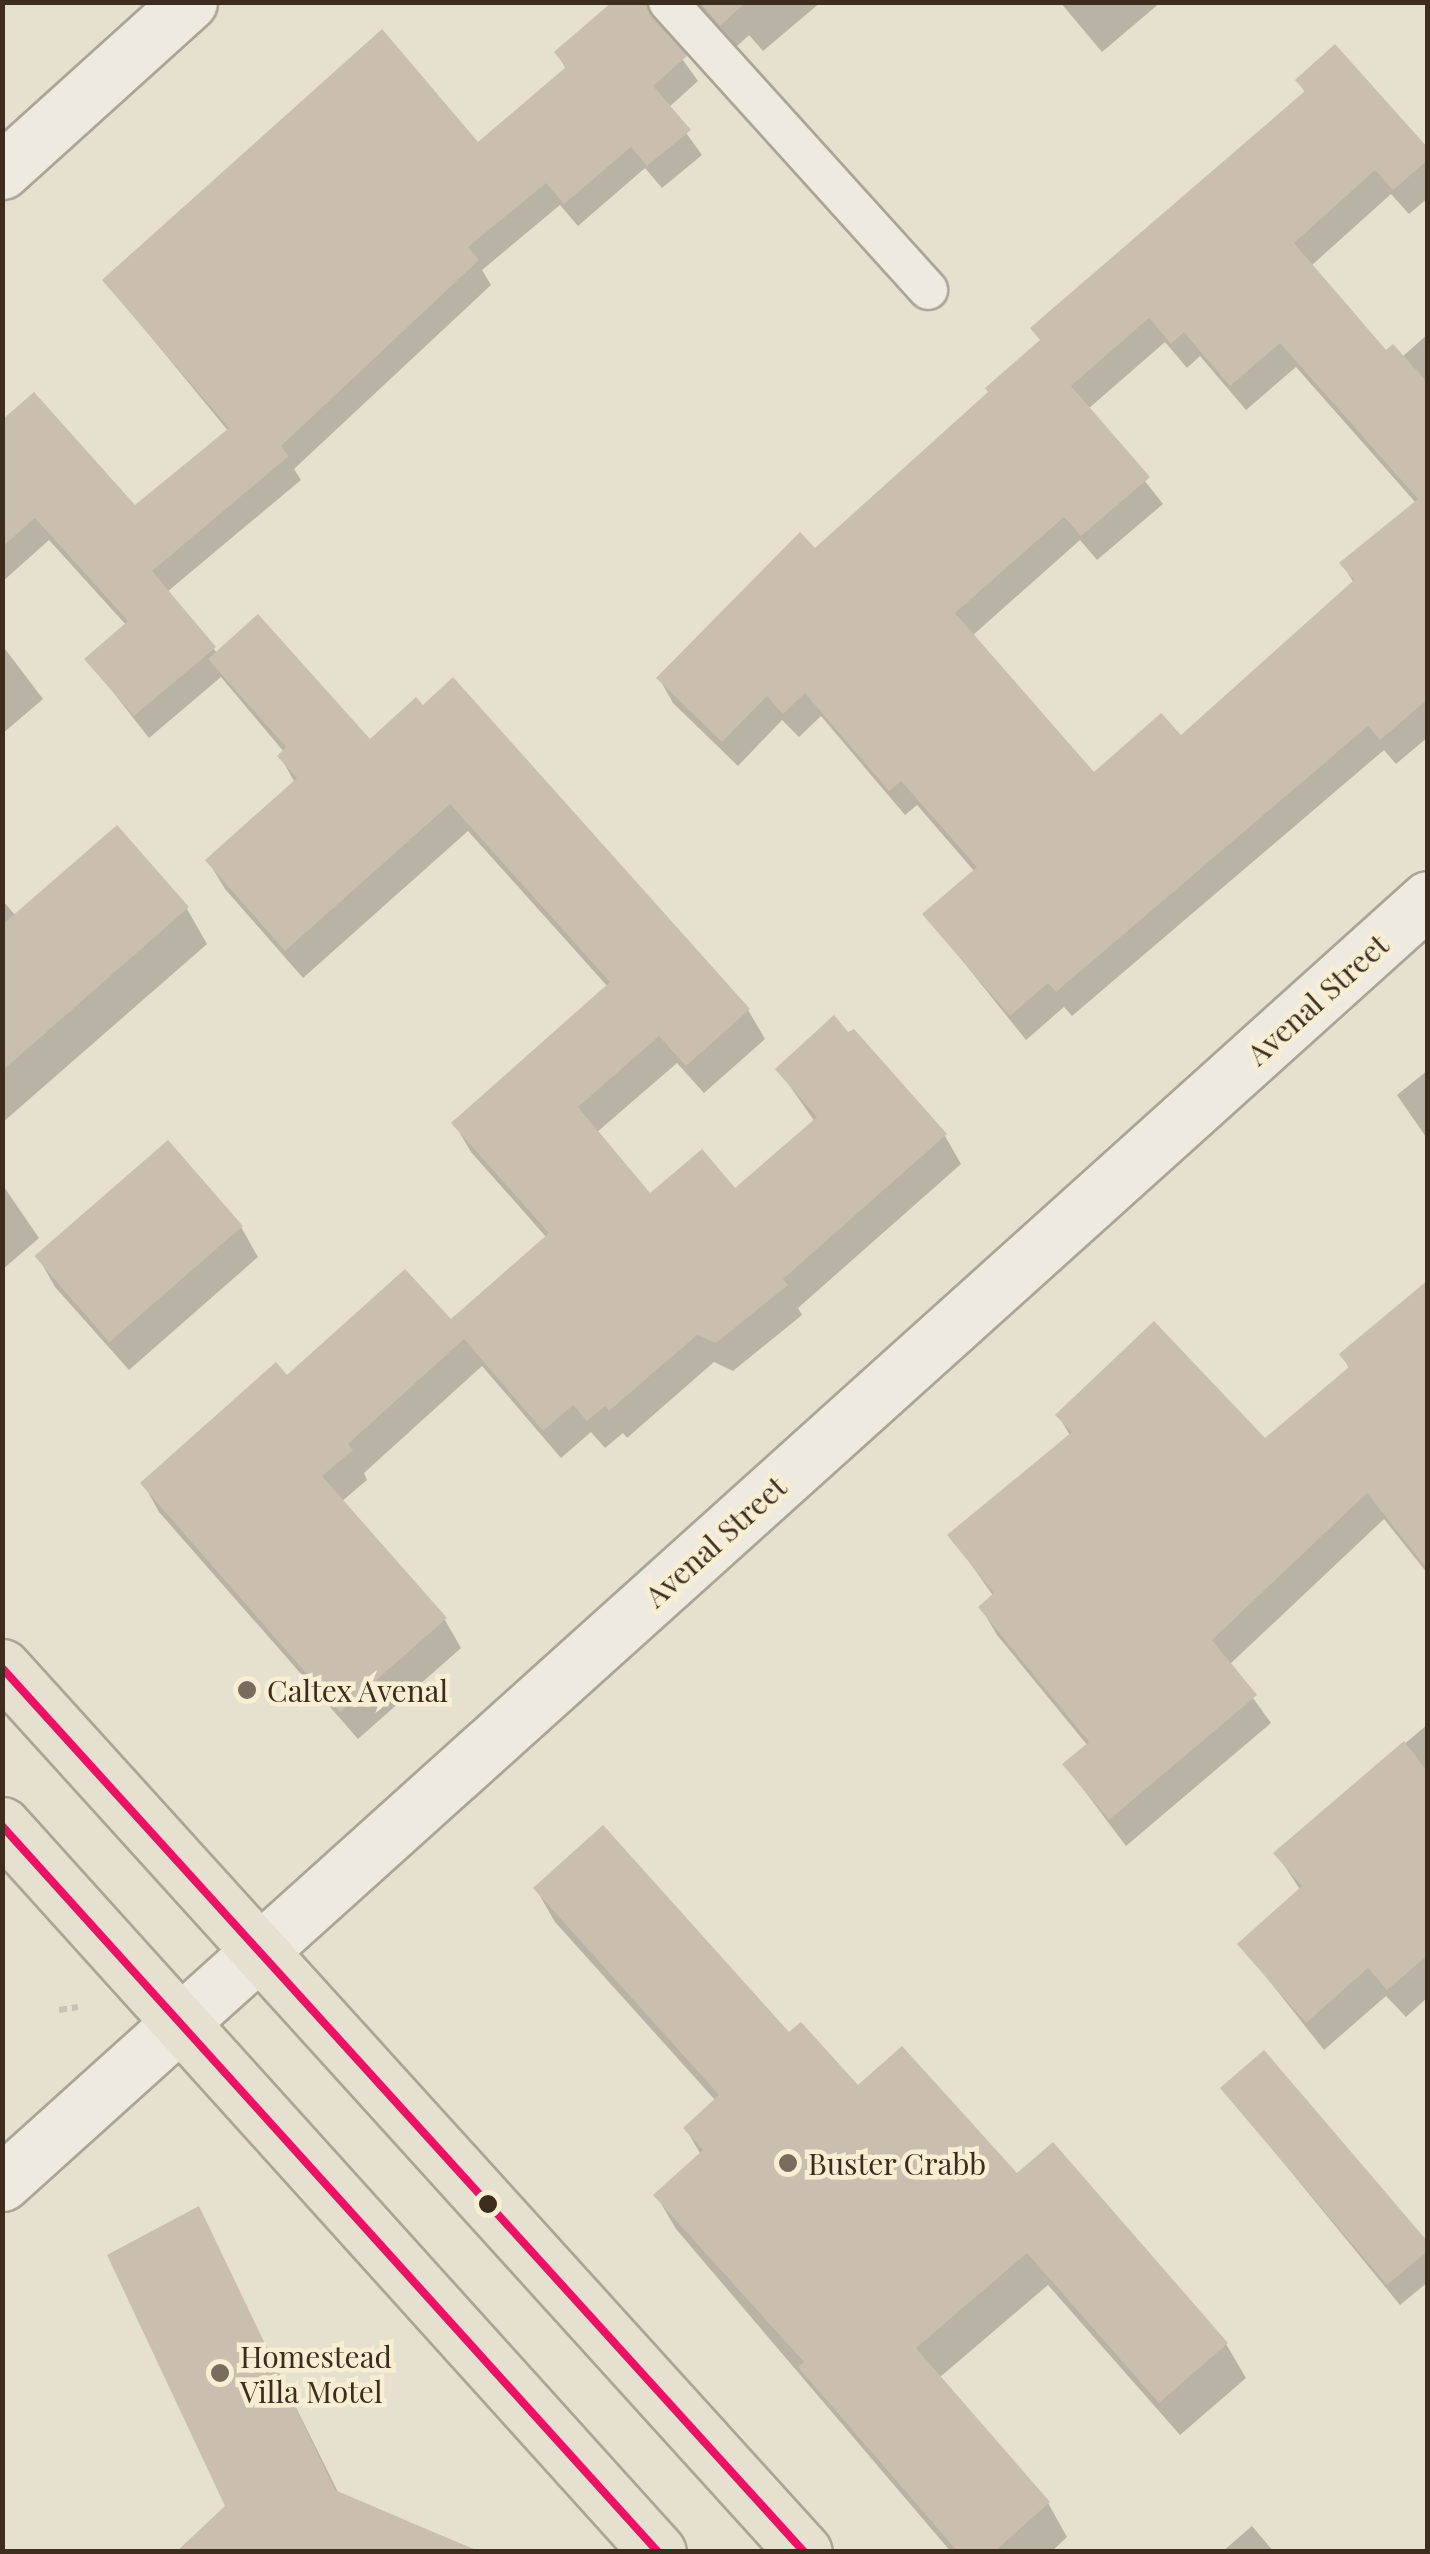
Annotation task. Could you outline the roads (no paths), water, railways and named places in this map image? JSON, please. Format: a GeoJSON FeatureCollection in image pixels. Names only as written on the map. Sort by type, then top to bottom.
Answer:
{"type":"FeatureCollection","features":[{"type":"Feature","properties":{"kind":"main road"},"geometry":{"type":"LineString","coordinates":[[2,1667],[804,2552]]}},
{"type":"Feature","properties":{"kind":"main road"},"geometry":{"type":"LineString","coordinates":[[2,1825],[658,2552]]}},
{"type":"Feature","properties":{"kind":"street"},"geometry":{"type":"LineString","coordinates":[[2,171],[189,2]]}},
{"type":"Feature","properties":{"kind":"street","name":"Avenal Street"},"geometry":{"type":"LineString","coordinates":[[2,2182],[1428,899]]}},
{"type":"Feature","properties":{"kind":"lane"},"geometry":{"type":"LineString","coordinates":[[668,2],[928,290]]}},
{"type":"Feature","properties":{"kind":"place","name":"Caltex Avenal"},"geometry":{"type":"Point","coordinates":[247,1690]}},
{"type":"Feature","properties":{"kind":"place","name":"Buster Crabb"},"geometry":{"type":"Point","coordinates":[788,2163]}},
{"type":"Feature","properties":{"kind":"place","name":"Homestead Villa Motel"},"geometry":{"type":"Point","coordinates":[220,2373]}}]}
